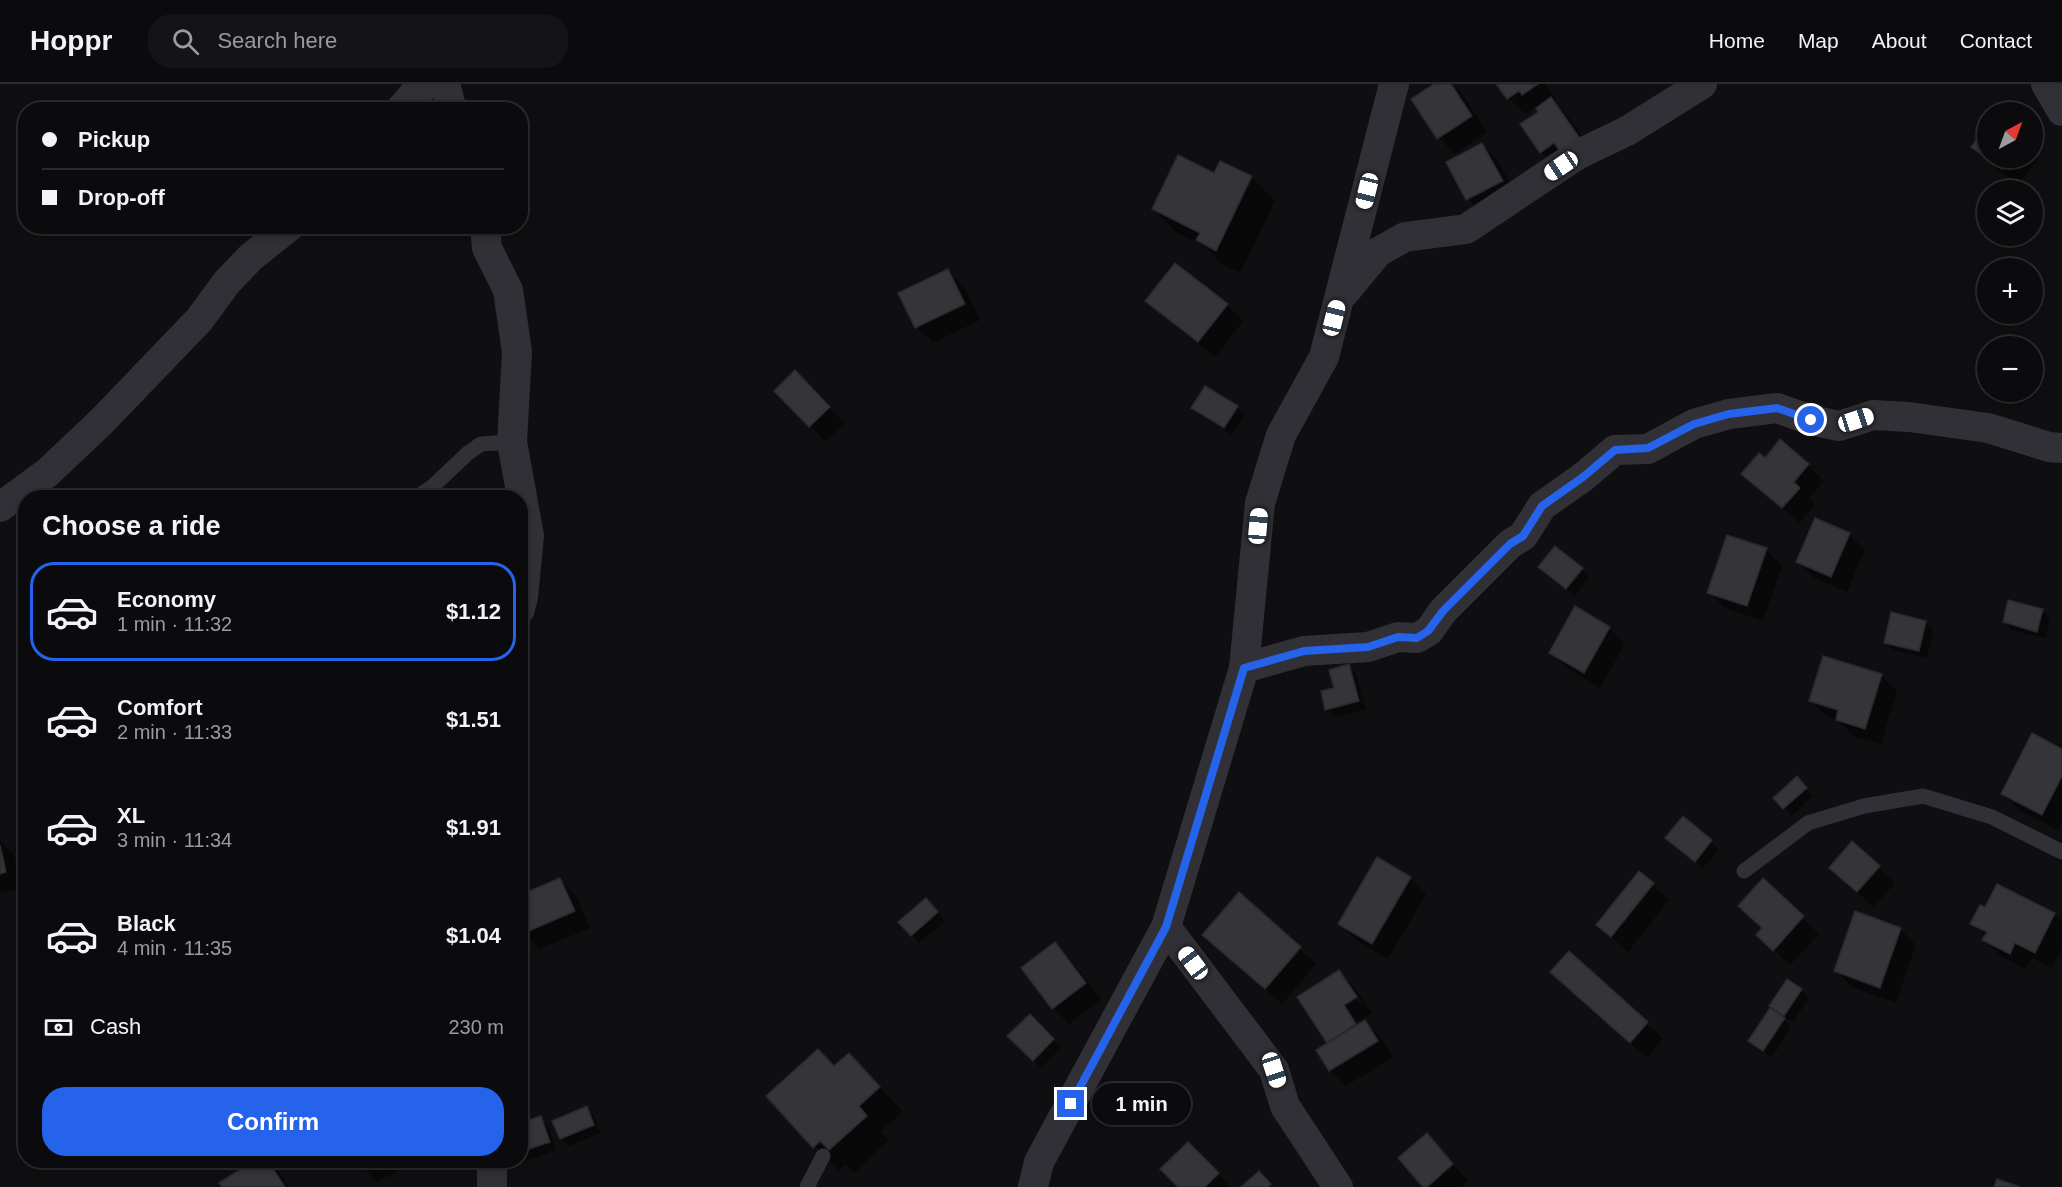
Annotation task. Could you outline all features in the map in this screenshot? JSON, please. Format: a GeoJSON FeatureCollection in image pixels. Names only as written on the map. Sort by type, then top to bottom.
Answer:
{"type":"FeatureCollection","features":[{"type":"Feature","properties":{"kind":"street"},"geometry":{"type":"LineString","coordinates":[[407,102],[427,84]]}},
{"type":"Feature","properties":{"kind":"street"},"geometry":{"type":"LineString","coordinates":[[445,84],[450,102]]}},
{"type":"Feature","properties":{"kind":"street"},"geometry":{"type":"LineString","coordinates":[[1033,1187],[1039,1162],[1166,927],[1244,668],[1260,503],[1281,435],[1324,357],[1394,84]]}},
{"type":"Feature","properties":{"kind":"street"},"geometry":{"type":"LineString","coordinates":[[1339,298],[1378,252],[1405,237],[1466,229],[1577,155],[1627,132],[1702,84]]}},
{"type":"Feature","properties":{"kind":"street"},"geometry":{"type":"LineString","coordinates":[[2046,84],[2062,111]]}},
{"type":"Feature","properties":{"kind":"street"},"geometry":{"type":"LineString","coordinates":[[24,490],[47,473],[101,422],[199,320],[227,282],[243,265],[280,234]]}},
{"type":"Feature","properties":{"kind":"street"},"geometry":{"type":"LineString","coordinates":[[486,234],[487,248],[508,290],[517,352],[512,442],[521,490]]}},
{"type":"Feature","properties":{"kind":"street"},"geometry":{"type":"LineString","coordinates":[[1244,668],[1304,651],[1368,647],[1398,637],[1417,638],[1428,631],[1443,611],[1510,544],[1523,536],[1542,506],[1583,477],[1615,450],[1648,448],[1694,424],[1729,414],[1777,408],[1811,420],[1839,426],[1873,415],[1909,417],[1988,428],[2049,447],[2062,448]]}},
{"type":"Feature","properties":{"kind":"street"},"geometry":{"type":"LineString","coordinates":[[0,507],[18,494]]}},
{"type":"Feature","properties":{"kind":"street"},"geometry":{"type":"LineString","coordinates":[[528,530],[528,548]]}},
{"type":"Feature","properties":{"kind":"street"},"geometry":{"type":"LineString","coordinates":[[1166,927],[1274,1070],[1286,1106],[1338,1187]]}},
{"type":"Feature","properties":{"kind":"street"},"geometry":{"type":"LineString","coordinates":[[492,1168],[492,1187]]}},
{"type":"Feature","properties":{"kind":"lane"},"geometry":{"type":"LineString","coordinates":[[427,490],[481,444],[512,442]]}},
{"type":"Feature","properties":{"kind":"lane"},"geometry":{"type":"LineString","coordinates":[[1744,871],[1808,823],[1864,806],[1923,796],[1992,817],[2062,852]]}},
{"type":"Feature","properties":{"kind":"lane"},"geometry":{"type":"LineString","coordinates":[[807,1187],[823,1156]]}},
{"type":"Feature","properties":{"kind":"building"},"geometry":{"type":"Polygon","coordinates":[[[1434,84],[1451,84],[1472,116],[1437,139],[1411,99],[1434,84]]]}},
{"type":"Feature","properties":{"kind":"building"},"geometry":{"type":"Polygon","coordinates":[[[1496,84],[1538,84],[1522,95],[1519,91],[1507,99],[1496,84]]]}},
{"type":"Feature","properties":{"kind":"building"},"geometry":{"type":"Polygon","coordinates":[[[1551,97],[1579,137],[1560,151],[1554,143],[1540,153],[1520,124],[1538,112],[1536,108],[1551,97]]]}},
{"type":"Feature","properties":{"kind":"building"},"geometry":{"type":"Polygon","coordinates":[[[1977,139],[1977,151],[1971,147],[1977,139]]]}},
{"type":"Feature","properties":{"kind":"building"},"geometry":{"type":"Polygon","coordinates":[[[1482,143],[1503,181],[1466,200],[1446,162],[1482,143]]]}},
{"type":"Feature","properties":{"kind":"building"},"geometry":{"type":"Polygon","coordinates":[[[1178,155],[1214,173],[1220,161],[1252,176],[1216,251],[1196,240],[1200,233],[1152,209],[1178,155]]]}},
{"type":"Feature","properties":{"kind":"building"},"geometry":{"type":"Polygon","coordinates":[[[1175,263],[1228,304],[1198,342],[1145,301],[1175,263]]]}},
{"type":"Feature","properties":{"kind":"building"},"geometry":{"type":"Polygon","coordinates":[[[948,269],[965,304],[915,328],[898,293],[948,269]]]}},
{"type":"Feature","properties":{"kind":"building"},"geometry":{"type":"Polygon","coordinates":[[[795,370],[830,407],[809,427],[774,391],[795,370]]]}},
{"type":"Feature","properties":{"kind":"building"},"geometry":{"type":"Polygon","coordinates":[[[1205,386],[1238,406],[1224,428],[1191,408],[1205,386]]]}},
{"type":"Feature","properties":{"kind":"building"},"geometry":{"type":"Polygon","coordinates":[[[1780,439],[1809,464],[1794,482],[1800,488],[1782,508],[1741,474],[1759,453],[1765,458],[1780,439]]]}},
{"type":"Feature","properties":{"kind":"building"},"geometry":{"type":"Polygon","coordinates":[[[1815,518],[1850,533],[1831,577],[1796,562],[1815,518]]]}},
{"type":"Feature","properties":{"kind":"building"},"geometry":{"type":"Polygon","coordinates":[[[1727,535],[1767,548],[1747,606],[1707,593],[1727,535]]]}},
{"type":"Feature","properties":{"kind":"building"},"geometry":{"type":"Polygon","coordinates":[[[1555,546],[1583,568],[1566,589],[1538,567],[1555,546]]]}},
{"type":"Feature","properties":{"kind":"building"},"geometry":{"type":"Polygon","coordinates":[[[2008,600],[2043,609],[2037,632],[2003,622],[2008,600]]]}},
{"type":"Feature","properties":{"kind":"building"},"geometry":{"type":"Polygon","coordinates":[[[1575,606],[1610,627],[1584,673],[1549,653],[1575,606]]]}},
{"type":"Feature","properties":{"kind":"building"},"geometry":{"type":"Polygon","coordinates":[[[1891,612],[1926,621],[1919,651],[1884,643],[1891,612]]]}},
{"type":"Feature","properties":{"kind":"building"},"geometry":{"type":"Polygon","coordinates":[[[1823,656],[1882,674],[1865,729],[1836,720],[1838,710],[1809,701],[1823,656]]]}},
{"type":"Feature","properties":{"kind":"building"},"geometry":{"type":"Polygon","coordinates":[[[1349,664],[1359,701],[1325,710],[1321,691],[1334,688],[1329,670],[1349,664]]]}},
{"type":"Feature","properties":{"kind":"building"},"geometry":{"type":"Polygon","coordinates":[[[2032,733],[2062,749],[2062,776],[2042,815],[2001,794],[2032,733]]]}},
{"type":"Feature","properties":{"kind":"building"},"geometry":{"type":"Polygon","coordinates":[[[1797,776],[1807,788],[1783,809],[1773,798],[1797,776]]]}},
{"type":"Feature","properties":{"kind":"building"},"geometry":{"type":"Polygon","coordinates":[[[1683,816],[1712,840],[1695,862],[1665,838],[1683,816]]]}},
{"type":"Feature","properties":{"kind":"building"},"geometry":{"type":"Polygon","coordinates":[[[1852,841],[1880,866],[1857,892],[1829,868],[1852,841]]]}},
{"type":"Feature","properties":{"kind":"building"},"geometry":{"type":"Polygon","coordinates":[[[0,845],[6,872],[0,874],[0,845]]]}},
{"type":"Feature","properties":{"kind":"building"},"geometry":{"type":"Polygon","coordinates":[[[1377,857],[1411,877],[1372,944],[1338,924],[1377,857]]]}},
{"type":"Feature","properties":{"kind":"building"},"geometry":{"type":"Polygon","coordinates":[[[1639,871],[1654,883],[1611,937],[1596,925],[1639,871]]]}},
{"type":"Feature","properties":{"kind":"building"},"geometry":{"type":"Polygon","coordinates":[[[560,878],[575,911],[528,931],[528,892],[560,878]]]}},
{"type":"Feature","properties":{"kind":"building"},"geometry":{"type":"Polygon","coordinates":[[[1763,878],[1804,916],[1773,951],[1756,935],[1762,928],[1738,906],[1763,878]]]}},
{"type":"Feature","properties":{"kind":"building"},"geometry":{"type":"Polygon","coordinates":[[[1997,884],[2055,913],[2035,953],[2015,943],[2010,954],[1982,940],[1987,932],[1970,924],[1980,905],[1985,907],[1997,884]]]}},
{"type":"Feature","properties":{"kind":"building"},"geometry":{"type":"Polygon","coordinates":[[[1239,892],[1301,947],[1265,989],[1202,935],[1239,892]]]}},
{"type":"Feature","properties":{"kind":"building"},"geometry":{"type":"Polygon","coordinates":[[[926,898],[938,912],[911,936],[898,922],[926,898]]]}},
{"type":"Feature","properties":{"kind":"building"},"geometry":{"type":"Polygon","coordinates":[[[1855,911],[1901,928],[1880,988],[1834,971],[1855,911]]]}},
{"type":"Feature","properties":{"kind":"building"},"geometry":{"type":"Polygon","coordinates":[[[1055,942],[1086,983],[1052,1009],[1021,968],[1055,942]]]}},
{"type":"Feature","properties":{"kind":"building"},"geometry":{"type":"Polygon","coordinates":[[[1569,951],[1648,1022],[1630,1043],[1550,972],[1569,951]]]}},
{"type":"Feature","properties":{"kind":"building"},"geometry":{"type":"Polygon","coordinates":[[[1339,970],[1357,997],[1344,1005],[1356,1024],[1327,1043],[1297,997],[1339,970]]]}},
{"type":"Feature","properties":{"kind":"building"},"geometry":{"type":"Polygon","coordinates":[[[1787,979],[1802,989],[1784,1016],[1769,1006],[1787,979]]]}},
{"type":"Feature","properties":{"kind":"building"},"geometry":{"type":"Polygon","coordinates":[[[1770,1008],[1785,1018],[1763,1051],[1748,1041],[1770,1008]]]}},
{"type":"Feature","properties":{"kind":"building"},"geometry":{"type":"Polygon","coordinates":[[[1030,1014],[1054,1039],[1033,1061],[1007,1036],[1030,1014]]]}},
{"type":"Feature","properties":{"kind":"building"},"geometry":{"type":"Polygon","coordinates":[[[1365,1020],[1378,1041],[1329,1071],[1316,1050],[1365,1020]]]}},
{"type":"Feature","properties":{"kind":"building"},"geometry":{"type":"Polygon","coordinates":[[[818,1049],[834,1066],[849,1053],[880,1087],[859,1106],[867,1116],[829,1150],[820,1141],[813,1148],[766,1096],[818,1049]]]}},
{"type":"Feature","properties":{"kind":"building"},"geometry":{"type":"Polygon","coordinates":[[[587,1106],[594,1125],[560,1139],[552,1121],[587,1106]]]}},
{"type":"Feature","properties":{"kind":"building"},"geometry":{"type":"Polygon","coordinates":[[[541,1116],[550,1142],[528,1149],[528,1120],[541,1116]]]}},
{"type":"Feature","properties":{"kind":"building"},"geometry":{"type":"Polygon","coordinates":[[[1427,1133],[1453,1164],[1427,1187],[1423,1187],[1398,1158],[1427,1133]]]}},
{"type":"Feature","properties":{"kind":"building"},"geometry":{"type":"Polygon","coordinates":[[[1188,1142],[1219,1173],[1205,1187],[1178,1187],[1160,1169],[1188,1142]]]}},
{"type":"Feature","properties":{"kind":"building"},"geometry":{"type":"Polygon","coordinates":[[[242,1168],[273,1168],[285,1187],[222,1187],[219,1183],[242,1168]]]}},
{"type":"Feature","properties":{"kind":"building"},"geometry":{"type":"Polygon","coordinates":[[[1259,1171],[1271,1184],[1268,1187],[1241,1187],[1259,1171]]]}},
{"type":"Feature","properties":{"kind":"building"},"geometry":{"type":"Polygon","coordinates":[[[1997,1179],[2020,1187],[1994,1187],[1997,1179]]]}},
{"type":"Feature","properties":{"kind":"route"},"geometry":{"type":"LineString","coordinates":[[1071,1104],[1166,927],[1244,668],[1304,651],[1368,647],[1398,637],[1417,638],[1428,631],[1443,611],[1510,544],[1523,536],[1542,506],[1583,477],[1615,450],[1648,448],[1694,424],[1729,414],[1777,408],[1811,420]]}}]}
